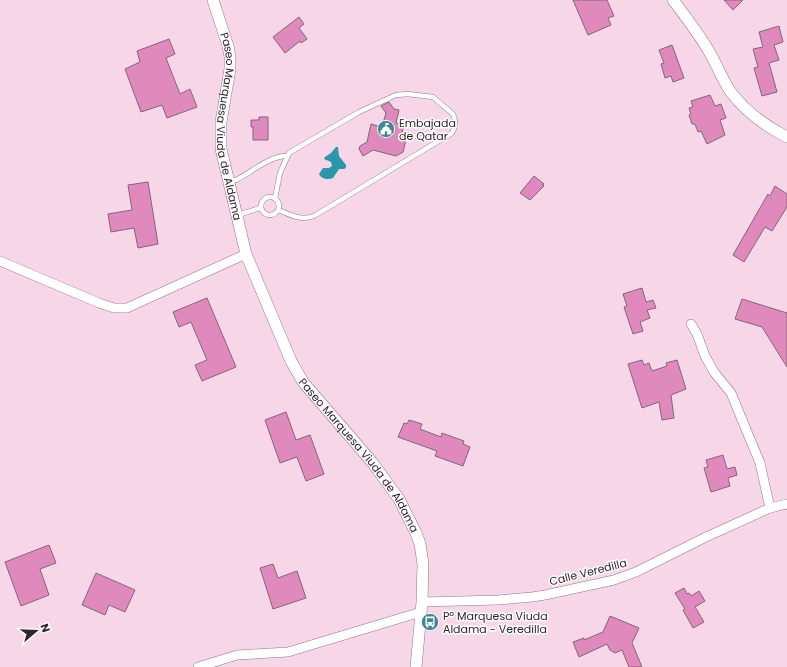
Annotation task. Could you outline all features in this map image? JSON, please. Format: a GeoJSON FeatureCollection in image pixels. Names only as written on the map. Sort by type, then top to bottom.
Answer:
{"type":"FeatureCollection","features":[{"type":"Feature","properties":{"kind":"street","name":"Paseo Marquesa Viuda de Aldama"},"geometry":{"type":"LineString","coordinates":[[213,0],[228,46],[230,57],[230,69],[221,122],[221,149],[246,254],[292,361],[303,382],[372,462],[399,499],[411,520],[420,544],[423,564],[416,667]]}},
{"type":"Feature","properties":{"kind":"street"},"geometry":{"type":"LineString","coordinates":[[672,0],[695,30],[710,53],[730,90],[753,115],[773,130],[787,137]]}},
{"type":"Feature","properties":{"kind":"street"},"geometry":{"type":"LineString","coordinates":[[0,261],[99,303],[114,308],[127,308],[246,254]]}},
{"type":"Feature","properties":{"kind":"street"},"geometry":{"type":"LineString","coordinates":[[691,324],[697,334],[705,356],[714,372],[731,393],[760,463],[770,508]]}},
{"type":"Feature","properties":{"kind":"street","name":"Calle Veredilla"},"geometry":{"type":"LineString","coordinates":[[198,667],[237,655],[288,652],[421,607],[545,596],[614,580],[636,572],[706,537],[770,508],[787,504]]}},
{"type":"Feature","properties":{"kind":"lane"},"geometry":{"type":"LineString","coordinates":[[275,198],[280,173],[287,156],[295,148],[359,112],[396,95],[408,94],[431,96],[453,114],[455,118],[455,128],[452,133],[314,216],[310,218],[299,218],[279,210]]}},
{"type":"Feature","properties":{"kind":"lane"},"geometry":{"type":"LineString","coordinates":[[228,180],[236,180],[271,160],[282,156],[287,156]]}},
{"type":"Feature","properties":{"kind":"lane"},"geometry":{"type":"LineString","coordinates":[[264,198],[275,198],[279,203],[279,210],[273,216],[265,214],[260,208],[260,204],[264,198]]}},
{"type":"Feature","properties":{"kind":"lane"},"geometry":{"type":"LineString","coordinates":[[236,215],[260,208]]}},
{"type":"Feature","properties":{"kind":"water"},"geometry":{"type":"Polygon","coordinates":[[[336,147],[338,147],[339,156],[346,165],[346,168],[339,169],[331,179],[323,178],[319,174],[323,168],[329,168],[332,166],[331,162],[324,159],[336,147]]]}},
{"type":"Feature","properties":{"kind":"building"},"geometry":{"type":"Polygon","coordinates":[[[573,0],[607,0],[614,16],[608,18],[611,25],[588,35],[573,0]]]}},
{"type":"Feature","properties":{"kind":"building"},"geometry":{"type":"Polygon","coordinates":[[[724,0],[743,0],[733,10],[724,0]]]}},
{"type":"Feature","properties":{"kind":"building"},"geometry":{"type":"Polygon","coordinates":[[[299,17],[304,24],[299,28],[307,39],[301,43],[300,41],[285,53],[273,37],[299,17]]]}},
{"type":"Feature","properties":{"kind":"building"},"geometry":{"type":"Polygon","coordinates":[[[779,26],[783,42],[774,45],[779,60],[769,63],[777,92],[762,96],[754,68],[758,67],[753,49],[763,47],[759,32],[779,26]]]}},
{"type":"Feature","properties":{"kind":"building"},"geometry":{"type":"Polygon","coordinates":[[[169,39],[175,54],[166,58],[180,94],[190,89],[197,107],[167,118],[162,105],[141,112],[125,69],[140,62],[137,51],[169,39]]]}},
{"type":"Feature","properties":{"kind":"building"},"geometry":{"type":"Polygon","coordinates":[[[672,45],[684,78],[673,82],[671,76],[665,78],[661,64],[664,63],[659,50],[672,45]]]}},
{"type":"Feature","properties":{"kind":"building"},"geometry":{"type":"Polygon","coordinates":[[[710,95],[715,106],[721,104],[726,118],[720,120],[725,135],[707,144],[701,131],[698,132],[695,124],[692,124],[689,115],[691,114],[689,108],[693,107],[691,101],[710,95]]]}},
{"type":"Feature","properties":{"kind":"building","name":"Embajada de Qatar"},"geometry":{"type":"Polygon","coordinates":[[[389,102],[394,109],[399,110],[396,123],[400,124],[403,129],[402,134],[407,135],[403,152],[396,156],[373,150],[363,156],[359,149],[360,146],[367,142],[371,124],[378,126],[383,123],[386,113],[381,106],[389,102]]]}},
{"type":"Feature","properties":{"kind":"building"},"geometry":{"type":"Polygon","coordinates":[[[259,117],[268,117],[268,140],[253,140],[253,127],[251,127],[251,120],[259,120],[259,117]]]}},
{"type":"Feature","properties":{"kind":"building"},"geometry":{"type":"Polygon","coordinates":[[[534,176],[544,184],[542,185],[544,186],[530,200],[520,193],[534,176]]]}},
{"type":"Feature","properties":{"kind":"building"},"geometry":{"type":"Polygon","coordinates":[[[148,182],[158,244],[138,248],[134,228],[111,232],[108,214],[132,210],[128,185],[148,182]]]}},
{"type":"Feature","properties":{"kind":"building"},"geometry":{"type":"Polygon","coordinates":[[[775,186],[787,194],[787,207],[772,231],[765,227],[744,262],[733,255],[768,194],[770,196],[775,186]]]}},
{"type":"Feature","properties":{"kind":"building"},"geometry":{"type":"Polygon","coordinates":[[[642,288],[646,302],[653,300],[656,308],[647,310],[650,318],[640,322],[643,331],[633,334],[624,307],[627,306],[623,294],[642,288]]]}},
{"type":"Feature","properties":{"kind":"building"},"geometry":{"type":"Polygon","coordinates":[[[207,298],[236,367],[202,381],[195,365],[207,360],[191,322],[179,327],[173,312],[207,298]]]}},
{"type":"Feature","properties":{"kind":"building"},"geometry":{"type":"Polygon","coordinates":[[[742,299],[787,313],[787,367],[762,327],[735,319],[742,299]]]}},
{"type":"Feature","properties":{"kind":"building"},"geometry":{"type":"Polygon","coordinates":[[[642,360],[644,365],[649,363],[652,371],[667,366],[666,363],[677,360],[686,389],[671,395],[674,418],[662,420],[659,402],[642,408],[628,364],[642,360]]]}},
{"type":"Feature","properties":{"kind":"building"},"geometry":{"type":"Polygon","coordinates":[[[286,412],[296,440],[310,435],[324,474],[306,481],[297,457],[280,463],[265,420],[286,412]]]}},
{"type":"Feature","properties":{"kind":"building"},"geometry":{"type":"Polygon","coordinates":[[[409,420],[422,424],[420,429],[441,437],[442,433],[464,441],[463,444],[470,447],[463,466],[435,456],[437,451],[398,437],[404,423],[407,424],[409,420]]]}},
{"type":"Feature","properties":{"kind":"building"},"geometry":{"type":"Polygon","coordinates":[[[723,455],[727,469],[735,467],[737,475],[728,478],[730,486],[711,492],[704,468],[708,467],[706,460],[723,455]]]}},
{"type":"Feature","properties":{"kind":"building"},"geometry":{"type":"Polygon","coordinates":[[[49,545],[56,563],[40,569],[49,595],[21,606],[5,562],[49,545]]]}},
{"type":"Feature","properties":{"kind":"building"},"geometry":{"type":"Polygon","coordinates":[[[273,564],[278,578],[297,571],[306,598],[273,609],[260,568],[273,564]]]}},
{"type":"Feature","properties":{"kind":"building"},"geometry":{"type":"Polygon","coordinates":[[[96,573],[135,590],[125,612],[109,605],[105,615],[82,605],[96,573]]]}},
{"type":"Feature","properties":{"kind":"building"},"geometry":{"type":"Polygon","coordinates":[[[684,588],[687,594],[689,593],[691,596],[699,591],[705,601],[695,607],[704,622],[693,628],[683,610],[685,609],[675,593],[684,588]]]}},
{"type":"Feature","properties":{"kind":"building"},"geometry":{"type":"Polygon","coordinates":[[[610,616],[639,628],[632,643],[642,667],[629,667],[622,650],[615,653],[610,650],[607,644],[579,657],[573,642],[584,638],[584,640],[603,632],[610,616]]]}},
{"type":"Feature","properties":{"kind":"place","name":"Embajada de Qatar"},"geometry":{"type":"Point","coordinates":[386,129]}},
{"type":"Feature","properties":{"kind":"place","name":"Pº Marquesa Viuda Aldama - Veredilla"},"geometry":{"type":"Point","coordinates":[430,622]}}]}
